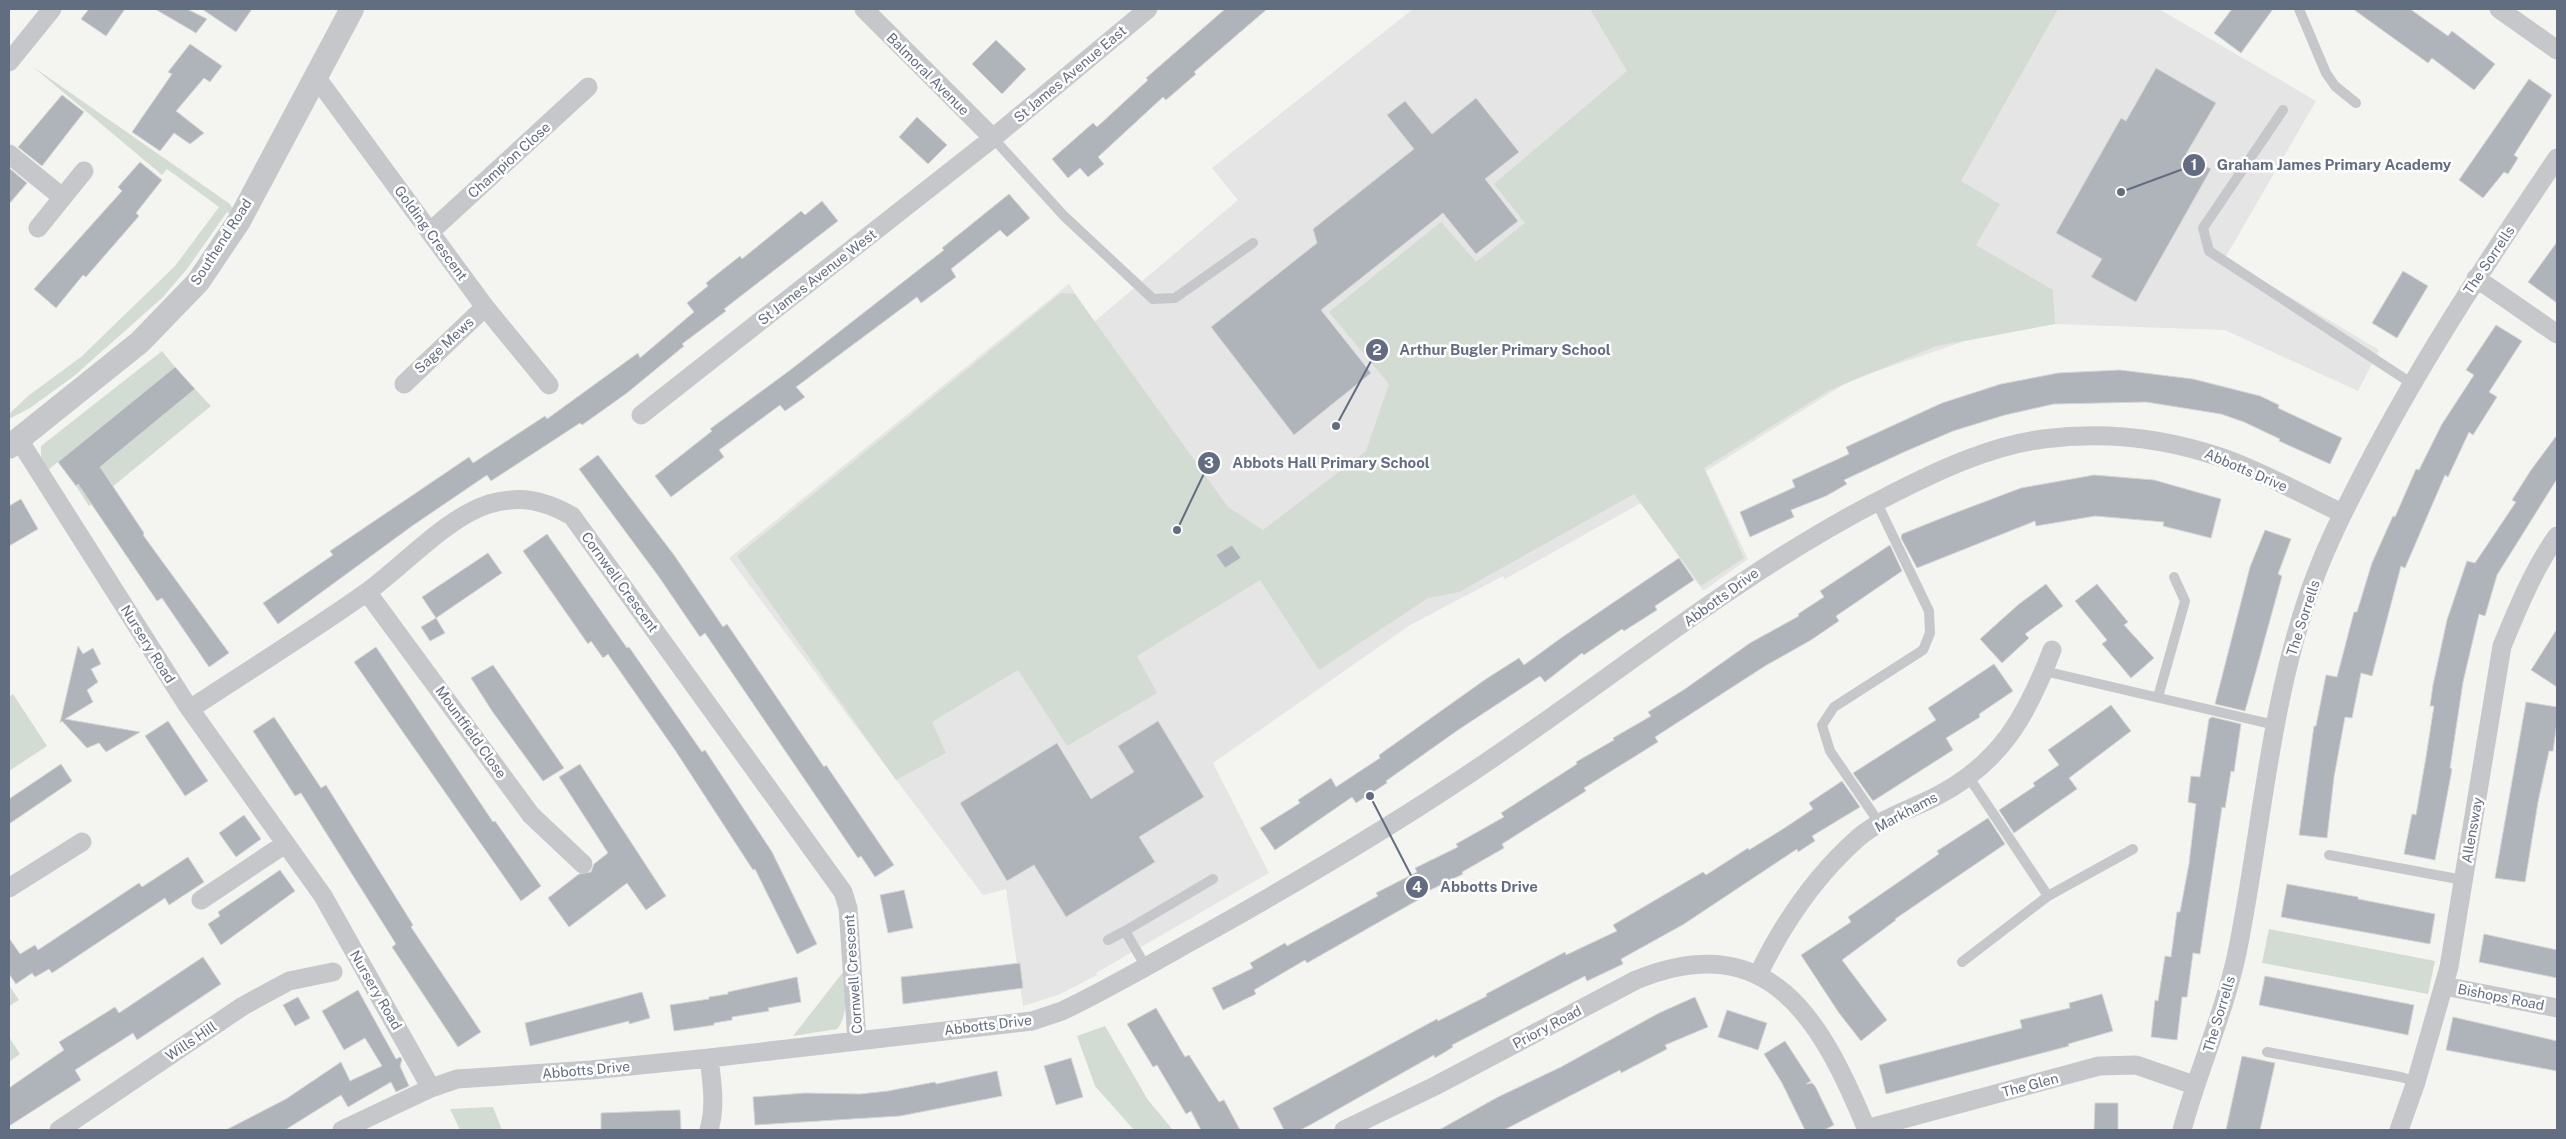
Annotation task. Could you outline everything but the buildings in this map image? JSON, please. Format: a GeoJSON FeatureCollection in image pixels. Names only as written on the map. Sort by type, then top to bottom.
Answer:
{"type":"FeatureCollection","features":[{"type":"Feature","properties":{"kind":"street"},"geometry":{"type":"LineString","coordinates":[[9,62],[52,9]]}},
{"type":"Feature","properties":{"kind":"street","name":"Southend Road"},"geometry":{"type":"LineString","coordinates":[[14,443],[140,342],[198,282],[239,220],[352,9]]}},
{"type":"Feature","properties":{"kind":"street","name":"Balmoral Avenue"},"geometry":{"type":"LineString","coordinates":[[864,9],[993,138]]}},
{"type":"Feature","properties":{"kind":"street","name":"St James Avenue East"},"geometry":{"type":"LineString","coordinates":[[993,138],[1148,9]]}},
{"type":"Feature","properties":{"kind":"street"},"geometry":{"type":"LineString","coordinates":[[2499,9],[2557,50]]}},
{"type":"Feature","properties":{"kind":"street","name":"Golding Crescent"},"geometry":{"type":"LineString","coordinates":[[316,77],[485,307],[549,385]]}},
{"type":"Feature","properties":{"kind":"street","name":"Champion Close"},"geometry":{"type":"LineString","coordinates":[[430,232],[588,87]]}},
{"type":"Feature","properties":{"kind":"street","name":"St James Avenue West"},"geometry":{"type":"LineString","coordinates":[[641,415],[993,138]]}},
{"type":"Feature","properties":{"kind":"street"},"geometry":{"type":"LineString","coordinates":[[9,154],[62,197]]}},
{"type":"Feature","properties":{"kind":"street","name":"The Sorrells"},"geometry":{"type":"LineString","coordinates":[[2182,1130],[2194,1085],[2221,1018],[2236,954],[2275,725],[2289,662],[2312,585],[2342,513],[2411,383],[2476,278],[2557,158]]}},
{"type":"Feature","properties":{"kind":"street"},"geometry":{"type":"LineString","coordinates":[[38,228],[84,171]]}},
{"type":"Feature","properties":{"kind":"street"},"geometry":{"type":"LineString","coordinates":[[2476,278],[2557,334]]}},
{"type":"Feature","properties":{"kind":"street","name":"Sage Mews"},"geometry":{"type":"LineString","coordinates":[[404,384],[485,307]]}},
{"type":"Feature","properties":{"kind":"street","name":"Abbotts Drive"},"geometry":{"type":"LineString","coordinates":[[342,1130],[431,1088],[457,1079],[591,1070],[709,1058],[1032,1021],[1062,1011],[1146,967],[1300,881],[1470,774],[1773,560],[1830,525],[1923,478],[2000,448],[2041,439],[2086,436],[2130,437],[2196,450],[2227,459],[2342,513]]}},
{"type":"Feature","properties":{"kind":"street","name":"Nursery Road"},"geometry":{"type":"LineString","coordinates":[[14,443],[190,710],[323,896],[431,1088]]}},
{"type":"Feature","properties":{"kind":"street","name":"Cornwell Crescent"},"geometry":{"type":"LineString","coordinates":[[190,710],[367,592],[466,514],[489,504],[512,500],[533,500],[552,505],[572,516],[843,892],[848,908],[857,1041]]}},
{"type":"Feature","properties":{"kind":"street","name":"Allensway"},"geometry":{"type":"LineString","coordinates":[[2399,1130],[2416,1082],[2444,986],[2502,646],[2522,597],[2543,556],[2557,536]]}},
{"type":"Feature","properties":{"kind":"street","name":"Mountfield Close"},"geometry":{"type":"LineString","coordinates":[[367,592],[531,815],[583,864]]}},
{"type":"Feature","properties":{"kind":"street","name":"Markhams"},"geometry":{"type":"LineString","coordinates":[[1758,975],[1774,942],[1807,891],[1859,838],[1880,824],[1941,793],[1980,768],[2018,722],[2034,695],[2052,650]]}},
{"type":"Feature","properties":{"kind":"street"},"geometry":{"type":"LineString","coordinates":[[9,888],[82,842]]}},
{"type":"Feature","properties":{"kind":"street"},"geometry":{"type":"LineString","coordinates":[[200,900],[284,844]]}},
{"type":"Feature","properties":{"kind":"street","name":"Priory Road"},"geometry":{"type":"LineString","coordinates":[[1344,1130],[1436,1086],[1636,980],[1660,970],[1689,963],[1717,964],[1758,975],[1790,996],[1838,1063],[1866,1130]]}},
{"type":"Feature","properties":{"kind":"street","name":"Wills Hill"},"geometry":{"type":"LineString","coordinates":[[59,1130],[243,1006],[289,981],[333,972]]}},
{"type":"Feature","properties":{"kind":"street","name":"Bishops Road"},"geometry":{"type":"LineString","coordinates":[[2444,986],[2557,1008]]}},
{"type":"Feature","properties":{"kind":"street"},"geometry":{"type":"LineString","coordinates":[[708,1130],[713,1111],[714,1094],[709,1058]]}},
{"type":"Feature","properties":{"kind":"street","name":"The Glen"},"geometry":{"type":"LineString","coordinates":[[1866,1130],[2099,1066],[2136,1065],[2194,1085]]}},
{"type":"Feature","properties":{"kind":"lane"},"geometry":{"type":"LineString","coordinates":[[2299,9],[2326,73],[2335,86],[2356,103]]}},
{"type":"Feature","properties":{"kind":"lane"},"geometry":{"type":"LineString","coordinates":[[2283,110],[2203,228],[2209,251],[2411,383]]}},
{"type":"Feature","properties":{"kind":"lane"},"geometry":{"type":"LineString","coordinates":[[993,138],[1064,216],[1153,299],[1175,298],[1253,243]]}},
{"type":"Feature","properties":{"kind":"lane"},"geometry":{"type":"LineString","coordinates":[[1876,502],[1929,611],[1930,633],[1923,650],[1834,707],[1822,725],[1830,751],[1880,824]]}},
{"type":"Feature","properties":{"kind":"lane"},"geometry":{"type":"LineString","coordinates":[[2158,697],[2185,601],[2174,577]]}},
{"type":"Feature","properties":{"kind":"lane"},"geometry":{"type":"LineString","coordinates":[[2044,671],[2275,725]]}},
{"type":"Feature","properties":{"kind":"lane"},"geometry":{"type":"LineString","coordinates":[[1968,776],[2048,896]]}},
{"type":"Feature","properties":{"kind":"lane"},"geometry":{"type":"LineString","coordinates":[[1962,962],[2048,896],[2133,849]]}},
{"type":"Feature","properties":{"kind":"lane"},"geometry":{"type":"LineString","coordinates":[[2329,855],[2463,880]]}},
{"type":"Feature","properties":{"kind":"lane"},"geometry":{"type":"LineString","coordinates":[[1108,940],[1213,878]]}},
{"type":"Feature","properties":{"kind":"lane"},"geometry":{"type":"LineString","coordinates":[[1125,931],[1146,967]]}},
{"type":"Feature","properties":{"kind":"lane"},"geometry":{"type":"LineString","coordinates":[[2267,1052],[2401,1077],[2416,1082]]}},
{"type":"Feature","properties":{"kind":"shaded area"},"geometry":{"type":"Polygon","coordinates":[[[1413,9],[2159,9],[2316,101],[2225,258],[2379,350],[2358,391],[2225,330],[2055,324],[1965,341],[1851,380],[1706,471],[1748,559],[1703,591],[1641,503],[1505,579],[1503,576],[1410,625],[1213,763],[1269,873],[1096,973],[1097,975],[1058,995],[1023,1006],[1006,889],[983,895],[729,558],[1069,284],[1094,322],[1238,200],[1212,168],[1413,9]]]}},
{"type":"Feature","properties":{"kind":"shaded area"},"geometry":{"type":"Polygon","coordinates":[[[1590,9],[2058,9],[1961,181],[2000,204],[1976,245],[2053,290],[2055,324],[1936,346],[1830,390],[1704,468],[1744,558],[1701,586],[1634,494],[1459,592],[1428,598],[1319,670],[1260,580],[1137,656],[1157,693],[1067,746],[1018,670],[932,722],[946,753],[896,780],[737,556],[1061,293],[1075,294],[1228,507],[1263,530],[1366,451],[1389,384],[1329,312],[1441,222],[1476,262],[1525,223],[1494,184],[1627,71],[1590,9]]]}},
{"type":"Feature","properties":{"kind":"shaded area"},"geometry":{"type":"Polygon","coordinates":[[[32,66],[230,204],[239,221],[227,212],[187,269],[162,298],[74,376],[30,408],[9,419],[9,414],[28,396],[81,357],[175,266],[219,207],[167,169],[162,175],[32,66]]]}},
{"type":"Feature","properties":{"kind":"shaded area"},"geometry":{"type":"Polygon","coordinates":[[[162,351],[175,367],[48,470],[41,458],[41,446],[162,351]]]}},
{"type":"Feature","properties":{"kind":"shaded area"},"geometry":{"type":"Polygon","coordinates":[[[195,389],[211,406],[89,506],[76,486],[195,389]]]}},
{"type":"Feature","properties":{"kind":"shaded area"},"geometry":{"type":"Polygon","coordinates":[[[13,694],[47,746],[9,771],[9,697],[13,694]]]}},
{"type":"Feature","properties":{"kind":"shaded area"},"geometry":{"type":"Polygon","coordinates":[[[2269,929],[2435,961],[2428,994],[2262,963],[2269,929]]]}},
{"type":"Feature","properties":{"kind":"shaded area"},"geometry":{"type":"Polygon","coordinates":[[[843,972],[845,1009],[844,1016],[837,1029],[793,1036],[843,972]]]}},
{"type":"Feature","properties":{"kind":"shaded area"},"geometry":{"type":"Polygon","coordinates":[[[9,985],[19,1000],[9,1006],[9,985]]]}},
{"type":"Feature","properties":{"kind":"shaded area"},"geometry":{"type":"Polygon","coordinates":[[[1105,1026],[1148,1100],[1173,1130],[1134,1130],[1095,1086],[1077,1036],[1105,1026]]]}},
{"type":"Feature","properties":{"kind":"shaded area"},"geometry":{"type":"Polygon","coordinates":[[[9,1037],[20,1054],[9,1062],[9,1037]]]}},
{"type":"Feature","properties":{"kind":"shaded area"},"geometry":{"type":"Polygon","coordinates":[[[493,1107],[502,1130],[460,1130],[450,1109],[493,1107]]]}},
{"type":"Feature","properties":{"kind":"place","name":"Graham James Primary Academy"},"geometry":{"type":"Point","coordinates":[2121,192]}},
{"type":"Feature","properties":{"kind":"place","name":"Arthur Bugler Primary School"},"geometry":{"type":"Point","coordinates":[1336,426]}},
{"type":"Feature","properties":{"kind":"place","name":"Abbots Hall Primary School"},"geometry":{"type":"Point","coordinates":[1177,530]}},
{"type":"Feature","properties":{"kind":"place","name":"Abbotts Drive"},"geometry":{"type":"Point","coordinates":[1370,796]}}]}
